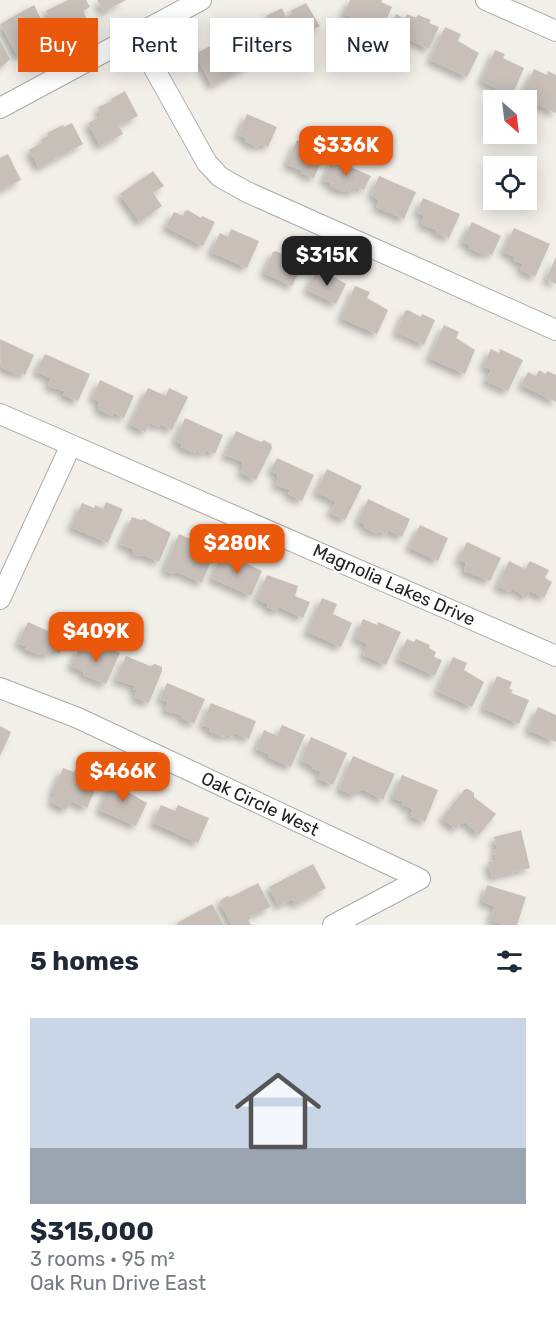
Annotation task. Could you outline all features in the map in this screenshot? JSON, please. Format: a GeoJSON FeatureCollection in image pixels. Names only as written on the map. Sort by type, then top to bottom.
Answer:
{"type":"FeatureCollection","features":[{"type":"Feature","properties":{"kind":"street"},"geometry":{"type":"LineString","coordinates":[[168,18],[201,0]]}},
{"type":"Feature","properties":{"kind":"street"},"geometry":{"type":"LineString","coordinates":[[486,0],[556,31]]}},
{"type":"Feature","properties":{"kind":"street"},"geometry":{"type":"LineString","coordinates":[[0,108],[110,50]]}},
{"type":"Feature","properties":{"kind":"street"},"geometry":{"type":"LineString","coordinates":[[156,72],[207,163],[220,177],[247,192],[556,330]]}},
{"type":"Feature","properties":{"kind":"street","name":"Magnolia Lakes Drive"},"geometry":{"type":"LineString","coordinates":[[0,414],[556,656]]}},
{"type":"Feature","properties":{"kind":"street"},"geometry":{"type":"LineString","coordinates":[[0,599],[71,445]]}},
{"type":"Feature","properties":{"kind":"street","name":"Oak Circle West"},"geometry":{"type":"LineString","coordinates":[[0,688],[78,718],[420,879],[333,925]]}},
{"type":"Feature","properties":{"kind":"building"},"geometry":{"type":"Polygon","coordinates":[[[68,0],[86,0],[90,7],[83,11],[86,18],[50,18],[46,11],[68,0]]]}},
{"type":"Feature","properties":{"kind":"building"},"geometry":{"type":"Polygon","coordinates":[[[97,0],[126,0],[104,12],[97,0]]]}},
{"type":"Feature","properties":{"kind":"building"},"geometry":{"type":"Polygon","coordinates":[[[350,0],[382,0],[381,2],[392,7],[387,18],[353,18],[344,14],[350,0]]]}},
{"type":"Feature","properties":{"kind":"building"},"geometry":{"type":"Polygon","coordinates":[[[306,3],[320,26],[314,29],[314,18],[267,18],[266,16],[282,8],[286,17],[292,14],[290,11],[306,3]]]}},
{"type":"Feature","properties":{"kind":"building"},"geometry":{"type":"Polygon","coordinates":[[[34,5],[40,18],[18,18],[18,57],[0,24],[34,5]]]}},
{"type":"Feature","properties":{"kind":"building"},"geometry":{"type":"Polygon","coordinates":[[[407,14],[431,20],[429,23],[439,27],[429,49],[410,40],[410,18],[405,18],[407,14]]]}},
{"type":"Feature","properties":{"kind":"building"},"geometry":{"type":"Polygon","coordinates":[[[445,27],[461,34],[458,41],[479,53],[467,77],[430,60],[445,27]]]}},
{"type":"Feature","properties":{"kind":"building"},"geometry":{"type":"Polygon","coordinates":[[[0,40],[10,59],[0,68],[0,40]]]}},
{"type":"Feature","properties":{"kind":"building"},"geometry":{"type":"Polygon","coordinates":[[[210,46],[210,72],[237,72],[212,86],[198,60],[198,52],[210,46]]]}},
{"type":"Feature","properties":{"kind":"building"},"geometry":{"type":"Polygon","coordinates":[[[495,50],[505,54],[503,58],[524,68],[515,90],[500,90],[481,81],[495,50]]]}},
{"type":"Feature","properties":{"kind":"building"},"geometry":{"type":"Polygon","coordinates":[[[534,69],[547,75],[548,71],[556,75],[556,113],[537,104],[537,90],[524,90],[534,69]]]}},
{"type":"Feature","properties":{"kind":"building"},"geometry":{"type":"Polygon","coordinates":[[[125,91],[138,116],[119,126],[123,134],[100,146],[88,123],[101,116],[98,107],[112,101],[111,99],[125,91]]]}},
{"type":"Feature","properties":{"kind":"building"},"geometry":{"type":"Polygon","coordinates":[[[247,114],[277,127],[268,147],[260,144],[258,147],[238,135],[247,114]]]}},
{"type":"Feature","properties":{"kind":"building"},"geometry":{"type":"Polygon","coordinates":[[[72,123],[83,144],[39,168],[29,150],[42,143],[41,140],[48,136],[47,133],[72,123]]]}},
{"type":"Feature","properties":{"kind":"building"},"geometry":{"type":"Polygon","coordinates":[[[297,140],[325,153],[314,178],[301,173],[303,171],[287,163],[297,140]]]}},
{"type":"Feature","properties":{"kind":"building"},"geometry":{"type":"Polygon","coordinates":[[[8,154],[21,180],[0,191],[0,158],[8,154]]]}},
{"type":"Feature","properties":{"kind":"building"},"geometry":{"type":"Polygon","coordinates":[[[333,159],[371,176],[364,190],[356,187],[353,193],[346,190],[344,192],[323,180],[333,159]]]}},
{"type":"Feature","properties":{"kind":"building"},"geometry":{"type":"Polygon","coordinates":[[[153,171],[164,186],[153,193],[162,206],[140,222],[120,194],[153,171]]]}},
{"type":"Feature","properties":{"kind":"building"},"geometry":{"type":"Polygon","coordinates":[[[379,176],[416,192],[404,219],[376,207],[379,200],[371,195],[379,176]]]}},
{"type":"Feature","properties":{"kind":"building"},"geometry":{"type":"Polygon","coordinates":[[[423,198],[460,214],[449,238],[421,223],[424,216],[417,212],[423,198]]]}},
{"type":"Feature","properties":{"kind":"building"},"geometry":{"type":"Polygon","coordinates":[[[188,210],[201,218],[202,216],[215,222],[203,246],[166,227],[174,212],[183,216],[188,210]]]}},
{"type":"Feature","properties":{"kind":"building"},"geometry":{"type":"Polygon","coordinates":[[[472,222],[501,236],[492,255],[485,252],[484,255],[462,242],[472,222]]]}},
{"type":"Feature","properties":{"kind":"building"},"geometry":{"type":"Polygon","coordinates":[[[514,228],[550,244],[535,277],[520,270],[523,264],[513,260],[515,257],[503,252],[514,228]]]}},
{"type":"Feature","properties":{"kind":"building"},"geometry":{"type":"Polygon","coordinates":[[[231,229],[259,241],[247,268],[211,252],[220,233],[228,237],[231,229]]]}},
{"type":"Feature","properties":{"kind":"building"},"geometry":{"type":"Polygon","coordinates":[[[276,251],[289,258],[290,255],[304,261],[292,286],[264,273],[273,252],[276,251]]]}},
{"type":"Feature","properties":{"kind":"building"},"geometry":{"type":"Polygon","coordinates":[[[556,257],[556,284],[546,279],[556,257]]]}},
{"type":"Feature","properties":{"kind":"building"},"geometry":{"type":"Polygon","coordinates":[[[316,271],[323,274],[324,271],[346,284],[336,304],[307,290],[316,271]]]}},
{"type":"Feature","properties":{"kind":"building"},"geometry":{"type":"Polygon","coordinates":[[[355,286],[370,292],[367,298],[388,310],[377,334],[341,318],[355,286]]]}},
{"type":"Feature","properties":{"kind":"building"},"geometry":{"type":"Polygon","coordinates":[[[408,310],[421,317],[422,314],[435,320],[424,345],[396,332],[405,311],[408,310]]]}},
{"type":"Feature","properties":{"kind":"building"},"geometry":{"type":"Polygon","coordinates":[[[444,325],[459,332],[456,338],[475,350],[465,374],[429,358],[444,325]]]}},
{"type":"Feature","properties":{"kind":"building"},"geometry":{"type":"Polygon","coordinates":[[[0,339],[34,355],[25,375],[17,372],[16,374],[1,367],[0,339]]]}},
{"type":"Feature","properties":{"kind":"building"},"geometry":{"type":"Polygon","coordinates":[[[491,349],[499,353],[500,349],[523,360],[508,391],[486,381],[491,370],[483,366],[491,349]]]}},
{"type":"Feature","properties":{"kind":"building"},"geometry":{"type":"Polygon","coordinates":[[[45,354],[90,374],[78,401],[63,395],[65,391],[50,387],[48,384],[51,378],[36,372],[45,354]]]}},
{"type":"Feature","properties":{"kind":"building"},"geometry":{"type":"Polygon","coordinates":[[[539,370],[546,374],[547,371],[556,375],[556,402],[521,385],[528,372],[536,376],[539,370]]]}},
{"type":"Feature","properties":{"kind":"building"},"geometry":{"type":"Polygon","coordinates":[[[100,380],[134,396],[124,418],[114,413],[112,416],[98,409],[99,401],[92,398],[100,380]]]}},
{"type":"Feature","properties":{"kind":"building"},"geometry":{"type":"Polygon","coordinates":[[[148,388],[166,396],[169,388],[188,397],[172,430],[160,424],[159,427],[150,423],[145,432],[130,424],[148,388]]]}},
{"type":"Feature","properties":{"kind":"building"},"geometry":{"type":"Polygon","coordinates":[[[185,418],[223,435],[215,454],[206,450],[204,454],[196,451],[195,453],[181,447],[182,444],[175,441],[185,418]]]}},
{"type":"Feature","properties":{"kind":"building"},"geometry":{"type":"Polygon","coordinates":[[[236,431],[271,444],[272,448],[256,480],[241,473],[243,462],[225,455],[236,431]]]}},
{"type":"Feature","properties":{"kind":"building"},"geometry":{"type":"Polygon","coordinates":[[[277,458],[314,475],[302,501],[288,494],[290,490],[276,485],[278,475],[271,471],[277,458]]]}},
{"type":"Feature","properties":{"kind":"building"},"geometry":{"type":"Polygon","coordinates":[[[327,469],[362,486],[345,520],[330,513],[336,502],[316,492],[327,469]]]}},
{"type":"Feature","properties":{"kind":"building"},"geometry":{"type":"Polygon","coordinates":[[[368,499],[410,519],[402,537],[388,530],[386,535],[378,531],[377,534],[358,521],[368,499]]]}},
{"type":"Feature","properties":{"kind":"building"},"geometry":{"type":"Polygon","coordinates":[[[106,502],[123,509],[108,543],[71,527],[82,503],[103,509],[106,502]]]}},
{"type":"Feature","properties":{"kind":"building"},"geometry":{"type":"Polygon","coordinates":[[[132,517],[144,519],[171,533],[159,562],[134,554],[132,549],[120,544],[132,517]]]}},
{"type":"Feature","properties":{"kind":"building"},"geometry":{"type":"Polygon","coordinates":[[[420,525],[448,538],[438,561],[409,547],[420,525]]]}},
{"type":"Feature","properties":{"kind":"building"},"geometry":{"type":"Polygon","coordinates":[[[179,534],[195,541],[192,547],[196,549],[195,552],[212,559],[202,583],[177,572],[173,574],[166,571],[165,567],[179,534]]]}},
{"type":"Feature","properties":{"kind":"building"},"geometry":{"type":"Polygon","coordinates":[[[467,542],[501,558],[490,581],[464,571],[466,563],[458,560],[467,542]]]}},
{"type":"Feature","properties":{"kind":"building"},"geometry":{"type":"Polygon","coordinates":[[[231,556],[262,571],[251,596],[211,578],[220,559],[228,562],[231,556]]]}},
{"type":"Feature","properties":{"kind":"building"},"geometry":{"type":"Polygon","coordinates":[[[509,561],[525,569],[530,561],[549,570],[545,578],[552,582],[544,598],[530,591],[525,597],[512,588],[510,592],[497,586],[509,561]]]}},
{"type":"Feature","properties":{"kind":"building"},"geometry":{"type":"Polygon","coordinates":[[[267,575],[298,586],[295,596],[310,602],[303,618],[279,607],[277,611],[267,607],[268,604],[257,599],[267,575]]]}},
{"type":"Feature","properties":{"kind":"building"},"geometry":{"type":"Polygon","coordinates":[[[322,598],[337,604],[333,614],[352,623],[341,647],[307,632],[322,598]]]}},
{"type":"Feature","properties":{"kind":"building"},"geometry":{"type":"Polygon","coordinates":[[[363,619],[377,625],[378,622],[401,632],[386,665],[363,655],[367,644],[355,638],[363,619]]]}},
{"type":"Feature","properties":{"kind":"building"},"geometry":{"type":"Polygon","coordinates":[[[28,622],[66,639],[59,654],[51,650],[49,656],[41,653],[40,655],[25,649],[27,647],[18,643],[28,622]]]}},
{"type":"Feature","properties":{"kind":"building"},"geometry":{"type":"Polygon","coordinates":[[[407,639],[414,642],[416,639],[430,645],[429,648],[436,652],[434,657],[442,660],[435,676],[398,659],[407,639]]]}},
{"type":"Feature","properties":{"kind":"building"},"geometry":{"type":"Polygon","coordinates":[[[97,643],[120,653],[106,684],[83,675],[84,672],[71,666],[79,648],[93,654],[97,643]]]}},
{"type":"Feature","properties":{"kind":"building"},"geometry":{"type":"Polygon","coordinates":[[[126,656],[150,666],[155,664],[162,667],[149,703],[134,697],[137,690],[133,689],[135,686],[116,680],[126,656]]]}},
{"type":"Feature","properties":{"kind":"building"},"geometry":{"type":"Polygon","coordinates":[[[453,657],[467,663],[464,670],[484,682],[472,707],[437,691],[453,657]]]}},
{"type":"Feature","properties":{"kind":"building"},"geometry":{"type":"Polygon","coordinates":[[[497,676],[512,682],[509,689],[513,690],[511,693],[529,700],[519,724],[483,708],[497,676]]]}},
{"type":"Feature","properties":{"kind":"building"},"geometry":{"type":"Polygon","coordinates":[[[167,683],[205,699],[194,724],[181,718],[182,715],[167,711],[165,708],[168,702],[160,699],[167,683]]]}},
{"type":"Feature","properties":{"kind":"building"},"geometry":{"type":"Polygon","coordinates":[[[211,703],[256,721],[249,739],[234,733],[233,737],[225,734],[224,737],[209,731],[210,728],[202,725],[211,703]]]}},
{"type":"Feature","properties":{"kind":"building"},"geometry":{"type":"Polygon","coordinates":[[[538,707],[556,715],[556,742],[528,730],[538,707]]]}},
{"type":"Feature","properties":{"kind":"building"},"geometry":{"type":"Polygon","coordinates":[[[282,725],[305,735],[291,767],[256,749],[264,730],[277,736],[282,725]]]}},
{"type":"Feature","properties":{"kind":"building"},"geometry":{"type":"Polygon","coordinates":[[[0,726],[11,732],[0,756],[0,726]]]}},
{"type":"Feature","properties":{"kind":"building"},"geometry":{"type":"Polygon","coordinates":[[[311,737],[347,753],[333,785],[318,779],[321,772],[301,761],[311,737]]]}},
{"type":"Feature","properties":{"kind":"building"},"geometry":{"type":"Polygon","coordinates":[[[353,756],[395,774],[383,800],[362,789],[358,790],[355,796],[339,789],[353,756]]]}},
{"type":"Feature","properties":{"kind":"building"},"geometry":{"type":"Polygon","coordinates":[[[88,765],[103,772],[87,808],[71,801],[66,810],[51,802],[55,793],[52,792],[63,768],[74,772],[75,769],[84,773],[88,765]]]}},
{"type":"Feature","properties":{"kind":"building"},"geometry":{"type":"Polygon","coordinates":[[[402,775],[438,790],[425,822],[410,816],[413,809],[402,805],[404,802],[392,798],[402,775]]]}},
{"type":"Feature","properties":{"kind":"building"},"geometry":{"type":"Polygon","coordinates":[[[114,777],[129,784],[126,791],[147,803],[136,826],[99,810],[114,777]]]}},
{"type":"Feature","properties":{"kind":"building"},"geometry":{"type":"Polygon","coordinates":[[[465,789],[474,793],[474,797],[496,814],[479,835],[465,822],[463,824],[461,822],[456,829],[442,818],[465,789]]]}},
{"type":"Feature","properties":{"kind":"building"},"geometry":{"type":"Polygon","coordinates":[[[161,805],[175,811],[178,805],[209,818],[198,843],[153,823],[161,805]]]}},
{"type":"Feature","properties":{"kind":"building"},"geometry":{"type":"Polygon","coordinates":[[[521,830],[530,868],[492,877],[488,862],[496,860],[494,850],[497,849],[494,837],[521,830]]]}},
{"type":"Feature","properties":{"kind":"building"},"geometry":{"type":"Polygon","coordinates":[[[313,864],[326,888],[295,905],[292,899],[279,906],[269,887],[313,864]]]}},
{"type":"Feature","properties":{"kind":"building"},"geometry":{"type":"Polygon","coordinates":[[[258,883],[271,907],[250,916],[248,920],[251,925],[232,925],[220,903],[221,900],[258,883]]]}},
{"type":"Feature","properties":{"kind":"building"},"geometry":{"type":"Polygon","coordinates":[[[487,885],[526,897],[517,925],[506,925],[490,920],[495,906],[482,902],[487,885]]]}},
{"type":"Feature","properties":{"kind":"building"},"geometry":{"type":"Polygon","coordinates":[[[212,904],[224,925],[178,925],[177,923],[212,904]]]}}]}
